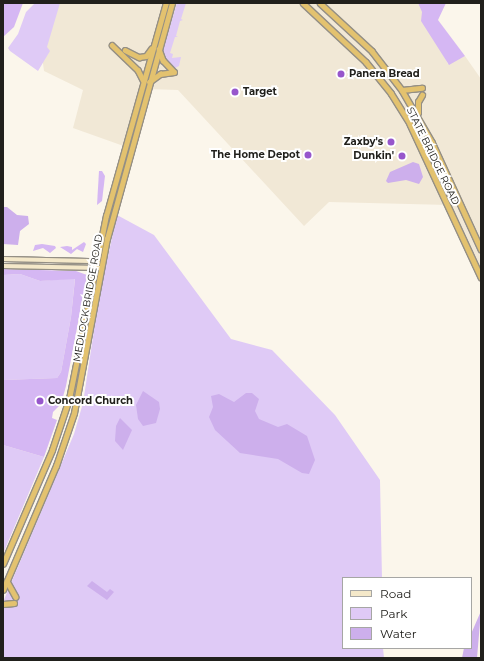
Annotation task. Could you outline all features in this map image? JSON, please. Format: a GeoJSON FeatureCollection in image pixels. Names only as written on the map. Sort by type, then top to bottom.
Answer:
{"type":"FeatureCollection","features":[{"type":"Feature","properties":{"kind":"highway","name":"MEDLOCK BRIDGE ROAD"},"geometry":{"type":"LineString","coordinates":[[3,564],[52,450],[69,399],[95,266],[143,81],[166,3]]}},
{"type":"Feature","properties":{"kind":"highway","name":"MEDLOCK BRIDGE ROAD"},"geometry":{"type":"LineString","coordinates":[[3,590],[56,466],[74,413],[83,374],[101,268],[158,48],[172,3]]}},
{"type":"Feature","properties":{"kind":"highway","name":"STATE BRIDGE ROAD"},"geometry":{"type":"LineString","coordinates":[[303,3],[366,62],[391,93],[410,124],[481,277]]}},
{"type":"Feature","properties":{"kind":"highway","name":"STATE BRIDGE ROAD"},"geometry":{"type":"LineString","coordinates":[[320,3],[372,51],[402,90],[418,117],[481,249]]}},
{"type":"Feature","properties":{"kind":"highway"},"geometry":{"type":"LineString","coordinates":[[112,44],[138,70],[143,81]]}},
{"type":"Feature","properties":{"kind":"highway"},"geometry":{"type":"LineString","coordinates":[[125,50],[139,57],[146,56],[152,48]]}},
{"type":"Feature","properties":{"kind":"highway"},"geometry":{"type":"LineString","coordinates":[[149,83],[156,76],[174,72],[163,60],[158,48]]}},
{"type":"Feature","properties":{"kind":"highway"},"geometry":{"type":"LineString","coordinates":[[402,90],[422,88]]}},
{"type":"Feature","properties":{"kind":"highway"},"geometry":{"type":"LineString","coordinates":[[418,117],[417,106],[422,95]]}},
{"type":"Feature","properties":{"kind":"highway"},"geometry":{"type":"LineString","coordinates":[[7,581],[16,597]]}},
{"type":"Feature","properties":{"kind":"highway"},"geometry":{"type":"LineString","coordinates":[[3,604],[14,603]]}},
{"type":"Feature","properties":{"kind":"main road"},"geometry":{"type":"LineString","coordinates":[[3,259],[89,261],[95,266]]}},
{"type":"Feature","properties":{"kind":"main road"},"geometry":{"type":"LineString","coordinates":[[3,266],[95,266],[101,268]]}},
{"type":"Feature","properties":{"kind":"shaded area"},"geometry":{"type":"Polygon","coordinates":[[[3,3],[23,3],[14,27],[3,37],[3,3]]]}},
{"type":"Feature","properties":{"kind":"shaded area"},"geometry":{"type":"Polygon","coordinates":[[[35,3],[418,3],[448,64],[465,56],[481,79],[481,274],[449,205],[329,202],[304,226],[178,90],[146,89],[132,149],[73,128],[83,90],[44,71],[35,3]]]}},
{"type":"Feature","properties":{"kind":"shaded area"},"geometry":{"type":"Polygon","coordinates":[[[418,3],[446,3],[438,20],[465,56],[449,65],[421,21],[422,12],[418,3]]]}},
{"type":"Feature","properties":{"kind":"shaded area"},"geometry":{"type":"Polygon","coordinates":[[[99,171],[102,171],[105,176],[102,201],[97,205],[99,171]]]}},
{"type":"Feature","properties":{"kind":"shaded area"},"geometry":{"type":"Polygon","coordinates":[[[84,242],[86,244],[83,252],[77,249],[71,254],[60,247],[72,247],[72,250],[84,242]]]}},
{"type":"Feature","properties":{"kind":"shaded area"},"geometry":{"type":"Polygon","coordinates":[[[42,244],[55,246],[56,248],[50,253],[43,248],[33,251],[35,245],[42,244]]]}},
{"type":"Feature","properties":{"kind":"shaded area"},"geometry":{"type":"Polygon","coordinates":[[[3,269],[76,271],[87,275],[66,386],[61,404],[53,412],[52,418],[57,420],[44,457],[3,445],[3,380],[57,378],[61,372],[71,317],[75,279],[40,281],[20,274],[3,275],[3,269]]]}},
{"type":"Feature","properties":{"kind":"green space"},"geometry":{"type":"Polygon","coordinates":[[[35,3],[60,3],[47,47],[50,51],[38,71],[8,48],[18,34],[26,12],[35,3]]]}},
{"type":"Feature","properties":{"kind":"green space"},"geometry":{"type":"Polygon","coordinates":[[[177,3],[186,3],[181,19],[183,20],[180,21],[176,36],[178,37],[175,37],[170,53],[173,54],[172,58],[181,57],[179,66],[175,68],[163,59],[162,53],[177,3]]]}},
{"type":"Feature","properties":{"kind":"green space"},"geometry":{"type":"Polygon","coordinates":[[[117,215],[154,235],[231,339],[272,350],[335,415],[380,480],[382,577],[342,577],[342,649],[383,649],[384,658],[3,658],[3,602],[74,434],[83,403],[99,297],[117,215]]]}},
{"type":"Feature","properties":{"kind":"green space"},"geometry":{"type":"Polygon","coordinates":[[[20,274],[40,281],[75,278],[71,317],[61,372],[57,378],[3,380],[3,275],[20,274]]]}},
{"type":"Feature","properties":{"kind":"green space"},"geometry":{"type":"Polygon","coordinates":[[[3,445],[44,457],[3,554],[3,445]]]}},
{"type":"Feature","properties":{"kind":"water"},"geometry":{"type":"Polygon","coordinates":[[[413,162],[419,164],[423,177],[419,184],[406,180],[388,183],[386,181],[390,172],[413,162]]]}},
{"type":"Feature","properties":{"kind":"water"},"geometry":{"type":"Polygon","coordinates":[[[3,207],[7,207],[17,215],[28,216],[29,224],[20,231],[18,245],[3,244],[3,207]]]}},
{"type":"Feature","properties":{"kind":"water"},"geometry":{"type":"Polygon","coordinates":[[[143,391],[159,402],[160,409],[156,423],[143,426],[138,419],[136,405],[143,391]]]}},
{"type":"Feature","properties":{"kind":"water"},"geometry":{"type":"Polygon","coordinates":[[[246,393],[252,393],[259,399],[255,411],[259,419],[278,427],[287,424],[307,436],[315,460],[309,474],[302,473],[278,459],[240,453],[215,430],[209,417],[213,407],[211,396],[219,394],[234,402],[246,393]]]}},
{"type":"Feature","properties":{"kind":"water"},"geometry":{"type":"Polygon","coordinates":[[[120,418],[132,430],[123,450],[115,441],[116,426],[120,418]]]}},
{"type":"Feature","properties":{"kind":"water"},"geometry":{"type":"Polygon","coordinates":[[[92,581],[107,592],[110,589],[114,592],[107,600],[87,586],[92,581]]]}},
{"type":"Feature","properties":{"kind":"water"},"geometry":{"type":"Polygon","coordinates":[[[481,611],[477,658],[462,658],[464,649],[472,649],[472,632],[481,611]]]}},
{"type":"Feature","properties":{"kind":"place","name":"Panera Bread"},"geometry":{"type":"Point","coordinates":[341,74]}},
{"type":"Feature","properties":{"kind":"place","name":"Target"},"geometry":{"type":"Point","coordinates":[235,92]}},
{"type":"Feature","properties":{"kind":"place","name":"Zaxby's"},"geometry":{"type":"Point","coordinates":[391,142]}},
{"type":"Feature","properties":{"kind":"place","name":"The Home Depot"},"geometry":{"type":"Point","coordinates":[308,155]}},
{"type":"Feature","properties":{"kind":"place","name":"Dunkin'"},"geometry":{"type":"Point","coordinates":[402,156]}},
{"type":"Feature","properties":{"kind":"place","name":"Concord Church"},"geometry":{"type":"Point","coordinates":[40,401]}}]}
